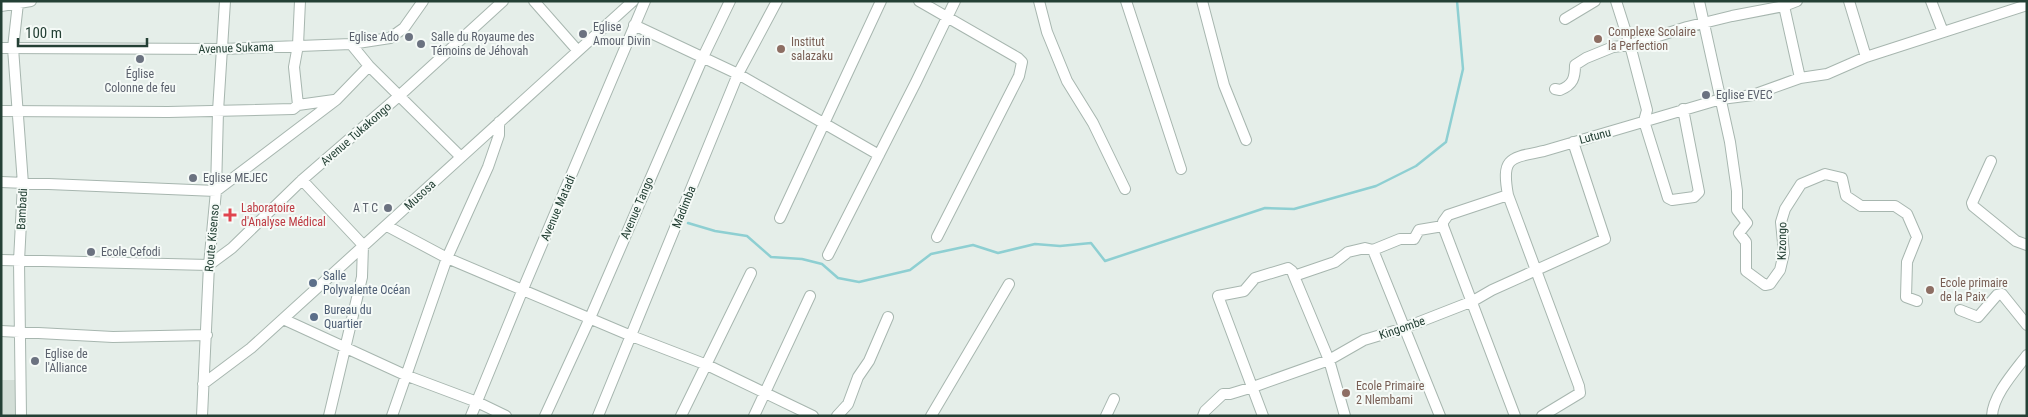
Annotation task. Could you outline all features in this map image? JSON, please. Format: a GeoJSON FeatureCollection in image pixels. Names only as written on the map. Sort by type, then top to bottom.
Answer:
{"type":"FeatureCollection","features":[{"type":"Feature","properties":{"kind":"street"},"geometry":{"type":"LineString","coordinates":[[1,6],[31,1]]}},
{"type":"Feature","properties":{"kind":"street","name":"Route Kisenso"},"geometry":{"type":"LineString","coordinates":[[202,416],[209,265],[216,191],[218,111],[225,1]]}},
{"type":"Feature","properties":{"kind":"street"},"geometry":{"type":"LineString","coordinates":[[298,105],[294,67],[298,45],[300,1]]}},
{"type":"Feature","properties":{"kind":"street","name":"Avenue Sukama"},"geometry":{"type":"LineString","coordinates":[[1,48],[222,49],[351,44],[390,38],[404,28],[423,1]]}},
{"type":"Feature","properties":{"kind":"street","name":"Avenue Tukakongo"},"geometry":{"type":"LineString","coordinates":[[209,265],[232,248],[302,180],[399,96],[503,1]]}},
{"type":"Feature","properties":{"kind":"street"},"geometry":{"type":"LineString","coordinates":[[534,1],[578,50]]}},
{"type":"Feature","properties":{"kind":"street","name":"Musosa"},"geometry":{"type":"LineString","coordinates":[[203,384],[251,348],[632,1]]}},
{"type":"Feature","properties":{"kind":"street","name":"Avenue Matadi"},"geometry":{"type":"LineString","coordinates":[[471,416],[522,289],[645,1]]}},
{"type":"Feature","properties":{"kind":"street","name":"Avenue Tango"},"geometry":{"type":"LineString","coordinates":[[545,416],[590,318],[703,57],[730,1]]}},
{"type":"Feature","properties":{"kind":"street","name":"Madimba"},"geometry":{"type":"LineString","coordinates":[[598,416],[738,74],[777,1]]}},
{"type":"Feature","properties":{"kind":"street"},"geometry":{"type":"LineString","coordinates":[[780,218],[882,1]]}},
{"type":"Feature","properties":{"kind":"street"},"geometry":{"type":"LineString","coordinates":[[919,1],[1021,60],[1019,76],[937,237]]}},
{"type":"Feature","properties":{"kind":"street"},"geometry":{"type":"LineString","coordinates":[[828,255],[880,155],[955,1]]}},
{"type":"Feature","properties":{"kind":"street"},"geometry":{"type":"LineString","coordinates":[[1039,1],[1047,32],[1067,81],[1093,122],[1125,189]]}},
{"type":"Feature","properties":{"kind":"street"},"geometry":{"type":"LineString","coordinates":[[1126,1],[1181,169]]}},
{"type":"Feature","properties":{"kind":"street"},"geometry":{"type":"LineString","coordinates":[[1202,1],[1224,85],[1246,140]]}},
{"type":"Feature","properties":{"kind":"street"},"geometry":{"type":"LineString","coordinates":[[1566,19],[1594,1]]}},
{"type":"Feature","properties":{"kind":"street"},"geometry":{"type":"LineString","coordinates":[[1616,1],[1647,110],[1644,121],[1669,199],[1698,195],[1699,188],[1683,109]]}},
{"type":"Feature","properties":{"kind":"street"},"geometry":{"type":"LineString","coordinates":[[1699,1],[1721,99]]}},
{"type":"Feature","properties":{"kind":"street"},"geometry":{"type":"LineString","coordinates":[[1555,89],[1560,90],[1571,84],[1575,76],[1575,65],[1586,58],[1613,47],[1630,45],[1687,27],[1784,6],[1797,1]]}},
{"type":"Feature","properties":{"kind":"street"},"geometry":{"type":"LineString","coordinates":[[1849,1],[1866,57]]}},
{"type":"Feature","properties":{"kind":"street"},"geometry":{"type":"LineString","coordinates":[[1931,1],[1943,32]]}},
{"type":"Feature","properties":{"kind":"street","name":"Bambadi"},"geometry":{"type":"LineString","coordinates":[[18,4],[13,48],[23,184],[19,261],[21,416]]}},
{"type":"Feature","properties":{"kind":"street","name":"Lutunu"},"geometry":{"type":"LineString","coordinates":[[1508,195],[1505,171],[1507,164],[1512,160],[1683,109],[1721,99],[1753,95],[1800,78],[1827,74],[1866,57],[1943,32],[2003,6],[2027,5]]}},
{"type":"Feature","properties":{"kind":"street"},"geometry":{"type":"LineString","coordinates":[[1784,6],[1800,78]]}},
{"type":"Feature","properties":{"kind":"street"},"geometry":{"type":"LineString","coordinates":[[634,25],[738,74],[880,155]]}},
{"type":"Feature","properties":{"kind":"street"},"geometry":{"type":"LineString","coordinates":[[351,44],[369,66],[461,157]]}},
{"type":"Feature","properties":{"kind":"street"},"geometry":{"type":"LineString","coordinates":[[1,182],[216,191],[336,100],[369,66]]}},
{"type":"Feature","properties":{"kind":"street","name":"Kizongo"},"geometry":{"type":"LineString","coordinates":[[1721,99],[1737,192],[1737,210],[1747,222],[1739,233],[1746,242],[1746,271],[1765,285],[1770,284],[1780,270],[1784,253],[1781,222],[1785,209],[1801,184],[1825,174],[1842,178],[1846,196],[1861,206],[1895,206],[1907,214],[1917,237],[1907,262],[1906,297],[1916,301]]}},
{"type":"Feature","properties":{"kind":"street"},"geometry":{"type":"LineString","coordinates":[[1,110],[218,111],[293,109],[298,105],[336,100]]}},
{"type":"Feature","properties":{"kind":"street"},"geometry":{"type":"LineString","coordinates":[[392,416],[447,258],[488,167],[498,135],[499,122]]}},
{"type":"Feature","properties":{"kind":"street","name":"Kingombe"},"geometry":{"type":"LineString","coordinates":[[1203,416],[1205,411],[1223,394],[1230,394],[1329,360],[1364,340],[1404,328],[1473,301],[1492,290],[1605,239],[1573,142]]}},
{"type":"Feature","properties":{"kind":"street"},"geometry":{"type":"LineString","coordinates":[[1991,161],[1972,206],[2016,241],[2027,245]]}},
{"type":"Feature","properties":{"kind":"street"},"geometry":{"type":"LineString","coordinates":[[302,180],[364,245],[362,277],[329,416]]}},
{"type":"Feature","properties":{"kind":"street"},"geometry":{"type":"LineString","coordinates":[[1515,416],[1443,226],[1443,222],[1448,215],[1508,195],[1537,269],[1580,393],[1542,416]]}},
{"type":"Feature","properties":{"kind":"street"},"geometry":{"type":"LineString","coordinates":[[387,226],[447,258],[707,366],[813,416]]}},
{"type":"Feature","properties":{"kind":"street"},"geometry":{"type":"LineString","coordinates":[[1294,276],[1335,262],[1348,252],[1365,248],[1373,250],[1395,240],[1414,238],[1419,230],[1443,226]]}},
{"type":"Feature","properties":{"kind":"street"},"geometry":{"type":"LineString","coordinates":[[1373,250],[1440,416]]}},
{"type":"Feature","properties":{"kind":"street"},"geometry":{"type":"LineString","coordinates":[[1,260],[209,265]]}},
{"type":"Feature","properties":{"kind":"street"},"geometry":{"type":"LineString","coordinates":[[1263,416],[1218,296],[1244,291],[1255,278],[1288,268],[1292,270],[1329,360],[1345,416]]}},
{"type":"Feature","properties":{"kind":"street"},"geometry":{"type":"LineString","coordinates":[[682,416],[751,273]]}},
{"type":"Feature","properties":{"kind":"street"},"geometry":{"type":"LineString","coordinates":[[931,416],[1009,284]]}},
{"type":"Feature","properties":{"kind":"street"},"geometry":{"type":"LineString","coordinates":[[1960,310],[1978,317],[1997,295],[2002,294],[2027,325]]}},
{"type":"Feature","properties":{"kind":"street"},"geometry":{"type":"LineString","coordinates":[[754,416],[810,296]]}},
{"type":"Feature","properties":{"kind":"street"},"geometry":{"type":"LineString","coordinates":[[837,416],[848,404],[858,377],[868,361],[888,317]]}},
{"type":"Feature","properties":{"kind":"street"},"geometry":{"type":"LineString","coordinates":[[283,319],[405,375],[477,402],[506,416]]}},
{"type":"Feature","properties":{"kind":"street"},"geometry":{"type":"LineString","coordinates":[[1,331],[113,337],[207,335]]}},
{"type":"Feature","properties":{"kind":"street"},"geometry":{"type":"LineString","coordinates":[[1992,416],[1992,408],[2006,383],[2027,355]]}},
{"type":"Feature","properties":{"kind":"street"},"geometry":{"type":"LineString","coordinates":[[1106,416],[1114,399]]}},
{"type":"Feature","properties":{"kind":"shaded area"},"geometry":{"type":"Polygon","coordinates":[[[1,380],[18,380],[19,416],[1,416],[1,380]]]}},
{"type":"Feature","properties":{"kind":"waterway"},"geometry":{"type":"LineString","coordinates":[[688,223],[715,231],[747,236],[771,257],[802,259],[822,264],[838,278],[859,282],[910,270],[931,254],[973,245],[998,253],[1035,244],[1060,246],[1091,243],[1105,261],[1265,208],[1294,209],[1376,186],[1416,166],[1446,142],[1463,69],[1457,1]]}},
{"type":"Feature","properties":{"kind":"place","name":"Eglise Amour Divin"},"geometry":{"type":"Point","coordinates":[583,34]}},
{"type":"Feature","properties":{"kind":"place","name":"Eglise Ado"},"geometry":{"type":"Point","coordinates":[409,37]}},
{"type":"Feature","properties":{"kind":"place","name":"Complexe Scolaire la Perfection"},"geometry":{"type":"Point","coordinates":[1598,39]}},
{"type":"Feature","properties":{"kind":"place","name":"Salle du Royaume des Témoins de Jéhovah"},"geometry":{"type":"Point","coordinates":[421,44]}},
{"type":"Feature","properties":{"kind":"place","name":"Institut salazaku"},"geometry":{"type":"Point","coordinates":[781,49]}},
{"type":"Feature","properties":{"kind":"place","name":"Église Colonne de feu"},"geometry":{"type":"Point","coordinates":[140,59]}},
{"type":"Feature","properties":{"kind":"place","name":"Eglise EVEC"},"geometry":{"type":"Point","coordinates":[1706,95]}},
{"type":"Feature","properties":{"kind":"place","name":"Eglise MEJEC"},"geometry":{"type":"Point","coordinates":[193,178]}},
{"type":"Feature","properties":{"kind":"place","name":"A T C"},"geometry":{"type":"Point","coordinates":[388,208]}},
{"type":"Feature","properties":{"kind":"place","name":"Laboratoire d'Analyse Médical"},"geometry":{"type":"Point","coordinates":[230,215]}},
{"type":"Feature","properties":{"kind":"place","name":"Ecole Cefodi"},"geometry":{"type":"Point","coordinates":[91,252]}},
{"type":"Feature","properties":{"kind":"place","name":"Salle Polyvalente Océan"},"geometry":{"type":"Point","coordinates":[313,283]}},
{"type":"Feature","properties":{"kind":"place","name":"Ecole primaire de la Paix"},"geometry":{"type":"Point","coordinates":[1930,290]}},
{"type":"Feature","properties":{"kind":"place","name":"Bureau du Quartier"},"geometry":{"type":"Point","coordinates":[314,317]}},
{"type":"Feature","properties":{"kind":"place","name":"Eglise de l'Alliance"},"geometry":{"type":"Point","coordinates":[35,361]}},
{"type":"Feature","properties":{"kind":"place","name":"Ecole Primaire 2 Nlembami"},"geometry":{"type":"Point","coordinates":[1346,393]}}]}
